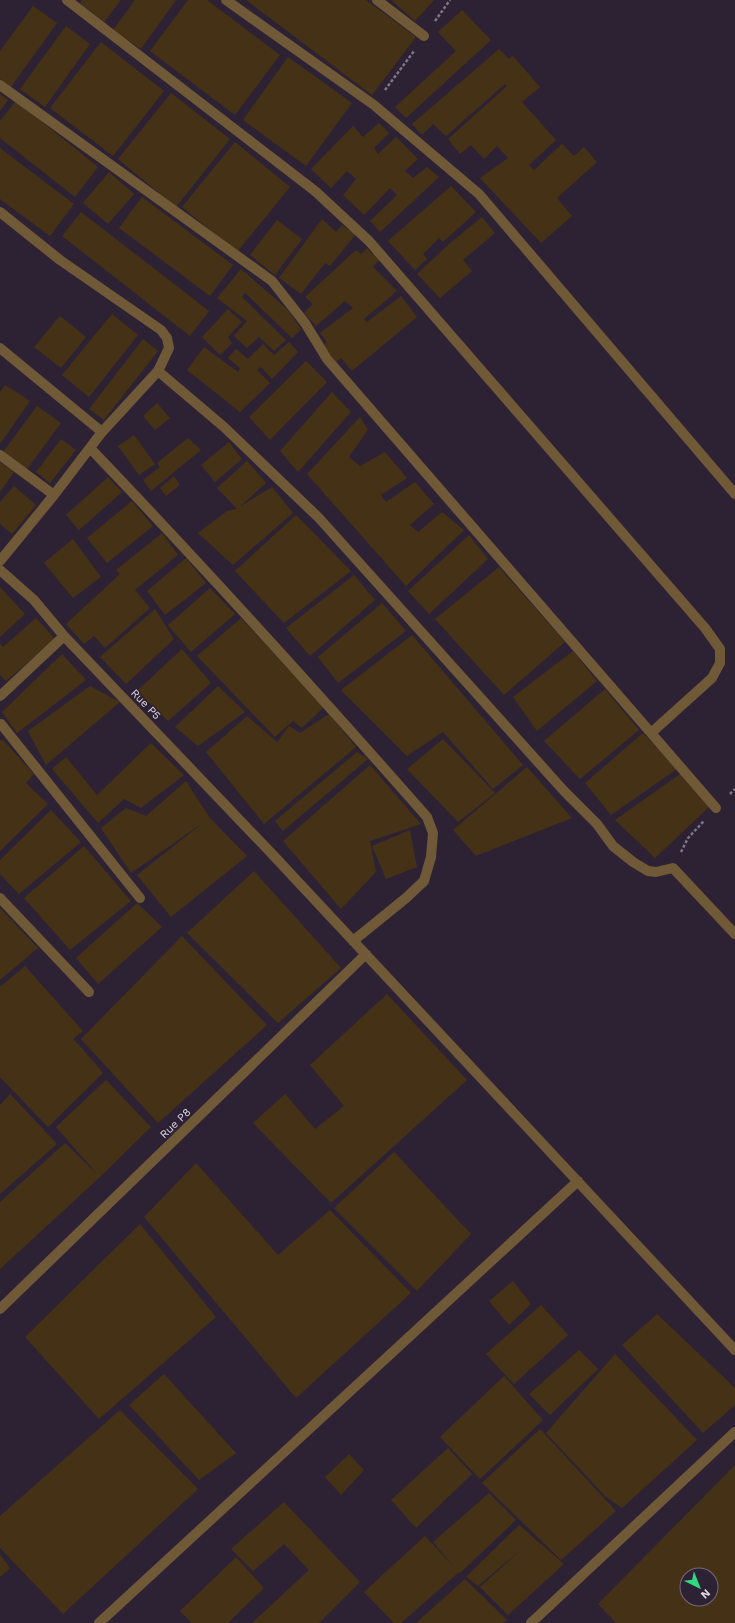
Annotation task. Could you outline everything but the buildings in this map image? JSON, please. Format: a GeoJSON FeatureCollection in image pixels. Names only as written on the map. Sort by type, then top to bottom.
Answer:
{"type":"FeatureCollection","features":[{"type":"Feature","properties":{"kind":"street"},"geometry":{"type":"LineString","coordinates":[[67,0],[315,191],[369,241],[706,628],[720,649],[720,664],[712,678],[651,733]]}},
{"type":"Feature","properties":{"kind":"street"},"geometry":{"type":"LineString","coordinates":[[226,0],[374,105],[479,194],[735,494]]}},
{"type":"Feature","properties":{"kind":"street"},"geometry":{"type":"LineString","coordinates":[[377,0],[424,36]]}},
{"type":"Feature","properties":{"kind":"street"},"geometry":{"type":"LineString","coordinates":[[0,85],[272,282],[305,323],[327,359],[716,808]]}},
{"type":"Feature","properties":{"kind":"street"},"geometry":{"type":"LineString","coordinates":[[0,212],[60,260],[161,330],[167,338],[168,348],[158,371],[102,432],[0,562]]}},
{"type":"Feature","properties":{"kind":"street"},"geometry":{"type":"LineString","coordinates":[[0,348],[102,432]]}},
{"type":"Feature","properties":{"kind":"street"},"geometry":{"type":"LineString","coordinates":[[158,371],[224,427],[319,518],[564,791],[597,824],[613,846],[633,862],[648,871],[664,871],[673,868],[735,934]]}},
{"type":"Feature","properties":{"kind":"street"},"geometry":{"type":"LineString","coordinates":[[90,448],[238,606],[426,817],[433,833],[431,857],[424,881],[354,941]]}},
{"type":"Feature","properties":{"kind":"street"},"geometry":{"type":"LineString","coordinates":[[0,455],[54,495]]}},
{"type":"Feature","properties":{"kind":"street","name":"Rue P5"},"geometry":{"type":"LineString","coordinates":[[0,570],[34,600],[64,636],[354,941],[735,1350]]}},
{"type":"Feature","properties":{"kind":"street"},"geometry":{"type":"LineString","coordinates":[[0,696],[64,636]]}},
{"type":"Feature","properties":{"kind":"street"},"geometry":{"type":"LineString","coordinates":[[0,724],[140,898]]}},
{"type":"Feature","properties":{"kind":"street"},"geometry":{"type":"LineString","coordinates":[[0,898],[88,992]]}},
{"type":"Feature","properties":{"kind":"street","name":"Rue P8"},"geometry":{"type":"LineString","coordinates":[[0,1309],[366,954]]}},
{"type":"Feature","properties":{"kind":"street"},"geometry":{"type":"LineString","coordinates":[[100,1623],[578,1181]]}},
{"type":"Feature","properties":{"kind":"street"},"geometry":{"type":"LineString","coordinates":[[531,1623],[735,1432]]}},
{"type":"Feature","properties":{"kind":"path"},"geometry":{"type":"LineString","coordinates":[[673,868],[688,838],[735,789]]}}]}
